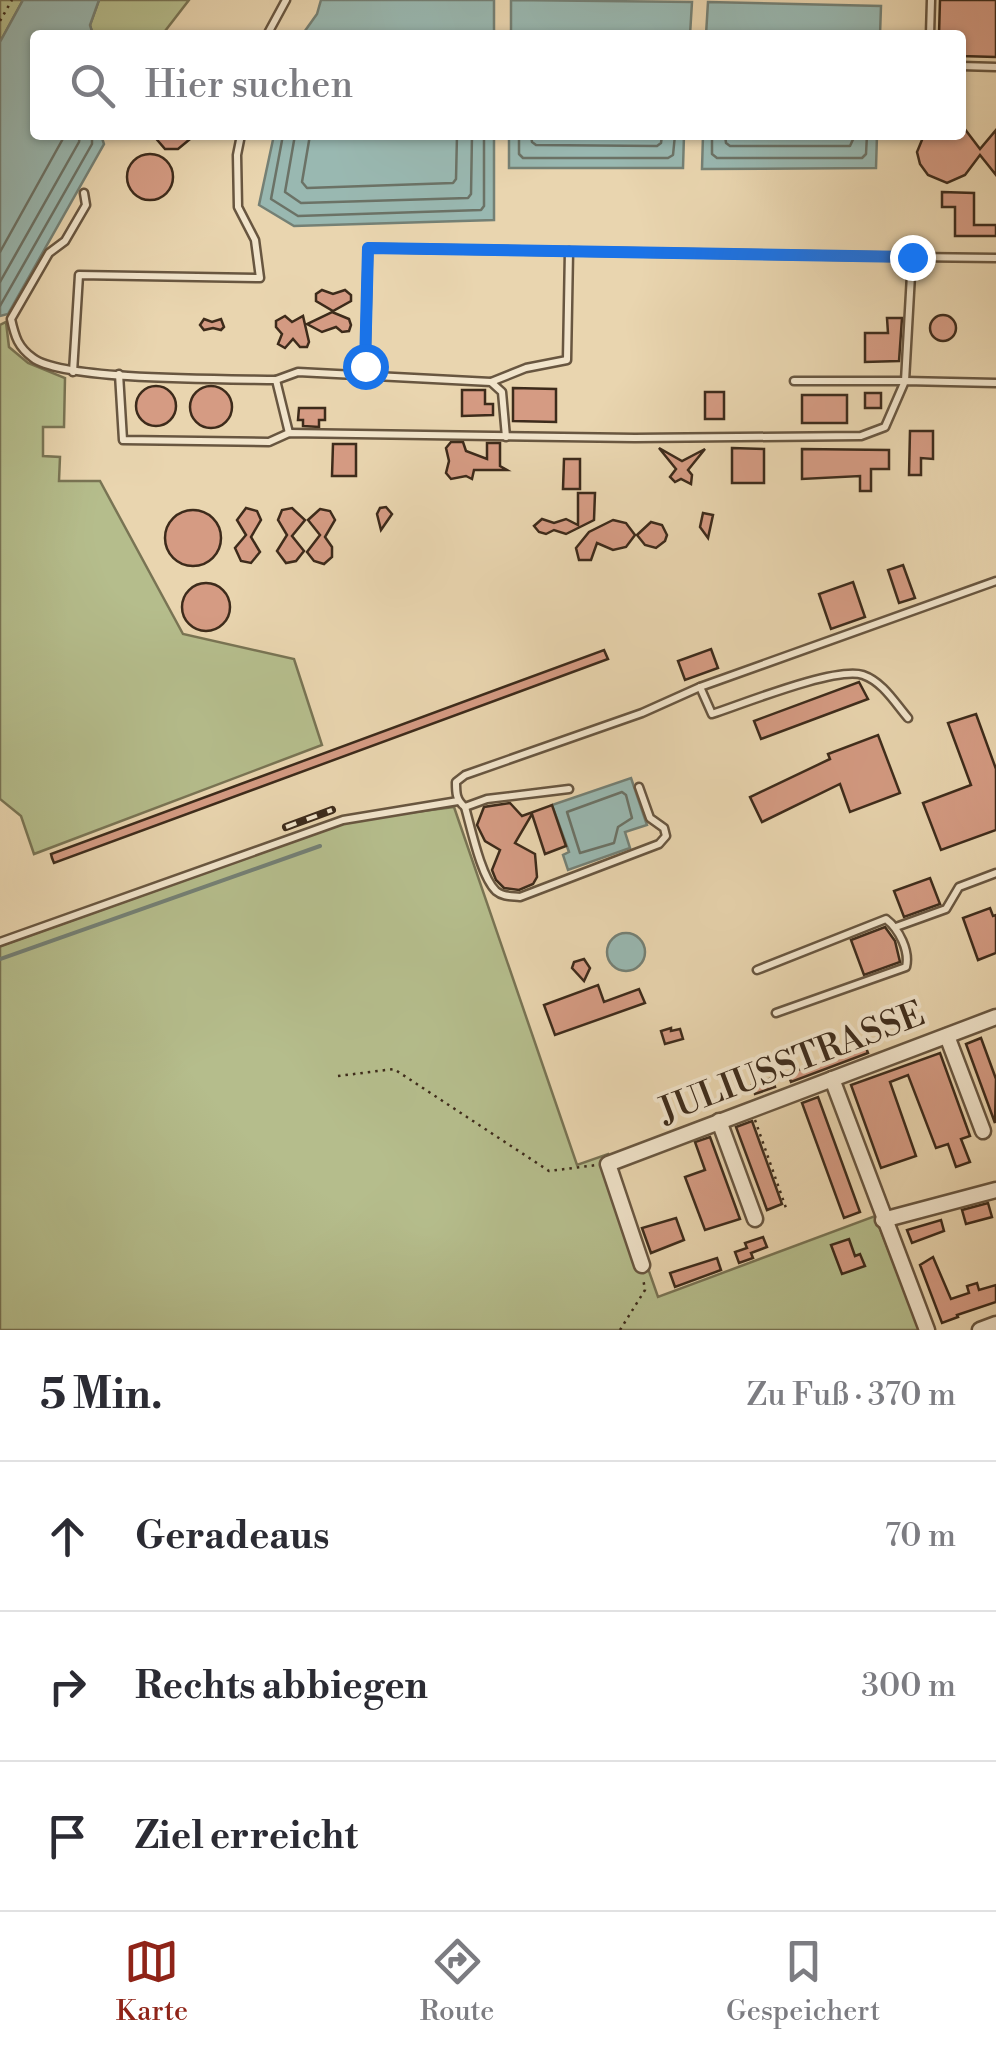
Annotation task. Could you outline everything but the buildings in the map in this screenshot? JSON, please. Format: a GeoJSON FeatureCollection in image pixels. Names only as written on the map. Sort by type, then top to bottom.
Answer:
{"type":"FeatureCollection","features":[{"type":"Feature","properties":{"kind":"street","name":"JULIUSSTRASSE"},"geometry":{"type":"LineString","coordinates":[[608,1164],[996,1018]]}},
{"type":"Feature","properties":{"kind":"street"},"geometry":{"type":"LineString","coordinates":[[947,1036],[983,1131]]}},
{"type":"Feature","properties":{"kind":"street"},"geometry":{"type":"LineString","coordinates":[[832,1079],[927,1330]]}},
{"type":"Feature","properties":{"kind":"street"},"geometry":{"type":"LineString","coordinates":[[719,1122],[755,1218]]}},
{"type":"Feature","properties":{"kind":"street"},"geometry":{"type":"LineString","coordinates":[[608,1164],[642,1265]]}},
{"type":"Feature","properties":{"kind":"street"},"geometry":{"type":"LineString","coordinates":[[883,1220],[996,1190]]}},
{"type":"Feature","properties":{"kind":"street"},"geometry":{"type":"LineString","coordinates":[[980,1330],[996,1324]]}},
{"type":"Feature","properties":{"kind":"lane"},"geometry":{"type":"LineString","coordinates":[[270,30],[286,0]]}},
{"type":"Feature","properties":{"kind":"lane"},"geometry":{"type":"LineString","coordinates":[[930,30],[931,0]]}},
{"type":"Feature","properties":{"kind":"lane"},"geometry":{"type":"LineString","coordinates":[[966,66],[996,67]]}},
{"type":"Feature","properties":{"kind":"lane"},"geometry":{"type":"LineString","coordinates":[[73,372],[79,275],[260,278],[255,240],[238,207],[240,140]]}},
{"type":"Feature","properties":{"kind":"lane"},"geometry":{"type":"LineString","coordinates":[[84,193],[86,206],[65,242],[49,253],[12,320],[16,341],[36,360],[73,372],[276,380],[298,372],[491,382],[526,368],[567,360],[568,251]]}},
{"type":"Feature","properties":{"kind":"lane"},"geometry":{"type":"LineString","coordinates":[[365,375],[368,248],[996,258]]}},
{"type":"Feature","properties":{"kind":"lane"},"geometry":{"type":"LineString","coordinates":[[119,374],[124,440],[269,442],[289,433],[861,436],[884,427],[906,381],[912,257]]}},
{"type":"Feature","properties":{"kind":"lane"},"geometry":{"type":"LineString","coordinates":[[276,380],[289,433]]}},
{"type":"Feature","properties":{"kind":"lane"},"geometry":{"type":"LineString","coordinates":[[794,381],[996,384]]}},
{"type":"Feature","properties":{"kind":"lane"},"geometry":{"type":"LineString","coordinates":[[491,382],[502,392],[506,437]]}},
{"type":"Feature","properties":{"kind":"lane"},"geometry":{"type":"LineString","coordinates":[[640,787],[650,818],[664,828],[666,836],[659,844],[520,897],[496,891],[487,876],[456,782],[465,775],[642,713],[700,687],[996,581]]}},
{"type":"Feature","properties":{"kind":"lane"},"geometry":{"type":"LineString","coordinates":[[700,687],[712,714],[838,673],[861,674],[884,688],[908,718]]}},
{"type":"Feature","properties":{"kind":"lane"},"geometry":{"type":"LineString","coordinates":[[0,942],[343,820],[569,789]]}},
{"type":"Feature","properties":{"kind":"lane"},"geometry":{"type":"LineString","coordinates":[[896,927],[946,909],[959,886],[996,873]]}},
{"type":"Feature","properties":{"kind":"lane"},"geometry":{"type":"LineString","coordinates":[[757,970],[886,919],[896,927],[908,960],[906,968],[776,1013]]}},
{"type":"Feature","properties":{"kind":"path"},"geometry":{"type":"LineString","coordinates":[[0,21],[12,0]]}},
{"type":"Feature","properties":{"kind":"path"},"geometry":{"type":"LineString","coordinates":[[338,1076],[394,1068],[549,1171],[608,1164]]}},
{"type":"Feature","properties":{"kind":"path"},"geometry":{"type":"LineString","coordinates":[[751,1109],[786,1208]]}},
{"type":"Feature","properties":{"kind":"path"},"geometry":{"type":"LineString","coordinates":[[620,1330],[645,1290],[642,1265]]}},
{"type":"Feature","properties":{"kind":"green space"},"geometry":{"type":"Polygon","coordinates":[[[0,0],[23,0],[0,42],[0,0]]]}},
{"type":"Feature","properties":{"kind":"green space"},"geometry":{"type":"Polygon","coordinates":[[[99,0],[189,0],[166,30],[92,30],[99,0]]]}},
{"type":"Feature","properties":{"kind":"green space"},"geometry":{"type":"Polygon","coordinates":[[[6,322],[9,347],[28,363],[65,378],[64,427],[43,427],[43,456],[60,457],[59,481],[100,481],[183,634],[294,659],[322,745],[34,854],[21,816],[0,799],[0,325],[6,322]]]}},
{"type":"Feature","properties":{"kind":"green space"},"geometry":{"type":"Polygon","coordinates":[[[454,807],[577,1165],[608,1154],[658,1297],[875,1216],[920,1330],[0,1330],[0,946],[353,820],[454,807]]]}},
{"type":"Feature","properties":{"kind":"water"},"geometry":{"type":"Polygon","coordinates":[[[23,0],[99,0],[92,30],[30,30],[30,140],[103,140],[104,144],[8,314],[0,316],[0,42],[23,0]]]}},
{"type":"Feature","properties":{"kind":"water"},"geometry":{"type":"Polygon","coordinates":[[[321,0],[494,0],[494,30],[306,30],[321,0]]]}},
{"type":"Feature","properties":{"kind":"water"},"geometry":{"type":"Polygon","coordinates":[[[511,0],[692,2],[690,30],[511,30],[511,0]]]}},
{"type":"Feature","properties":{"kind":"water"},"geometry":{"type":"Polygon","coordinates":[[[708,2],[881,6],[880,30],[706,30],[708,2]]]}},
{"type":"Feature","properties":{"kind":"water"},"geometry":{"type":"Polygon","coordinates":[[[273,140],[494,140],[494,220],[294,226],[259,205],[273,140]]]}},
{"type":"Feature","properties":{"kind":"water"},"geometry":{"type":"Polygon","coordinates":[[[509,140],[684,140],[683,168],[509,168],[509,140]]]}},
{"type":"Feature","properties":{"kind":"water"},"geometry":{"type":"Polygon","coordinates":[[[703,140],[877,140],[876,168],[702,169],[703,140]]]}},
{"type":"Feature","properties":{"kind":"water"},"geometry":{"type":"Polygon","coordinates":[[[631,778],[647,825],[625,832],[630,848],[568,870],[563,855],[569,852],[552,805],[631,778]]]}},
{"type":"Feature","properties":{"kind":"water"},"geometry":{"type":"Polygon","coordinates":[[[626,933],[639,939],[645,952],[639,965],[626,971],[613,965],[607,952],[613,939],[626,933]]]}},
{"type":"Feature","properties":{"kind":"waterway"},"geometry":{"type":"LineString","coordinates":[[0,959],[320,846]]}},
{"type":"Feature","properties":{"kind":"railway"},"geometry":{"type":"LineString","coordinates":[[286,827],[332,810]]}},
{"type":"Feature","properties":{"kind":"route"},"geometry":{"type":"LineString","coordinates":[[365,366],[368,248],[912,257]]}}]}
